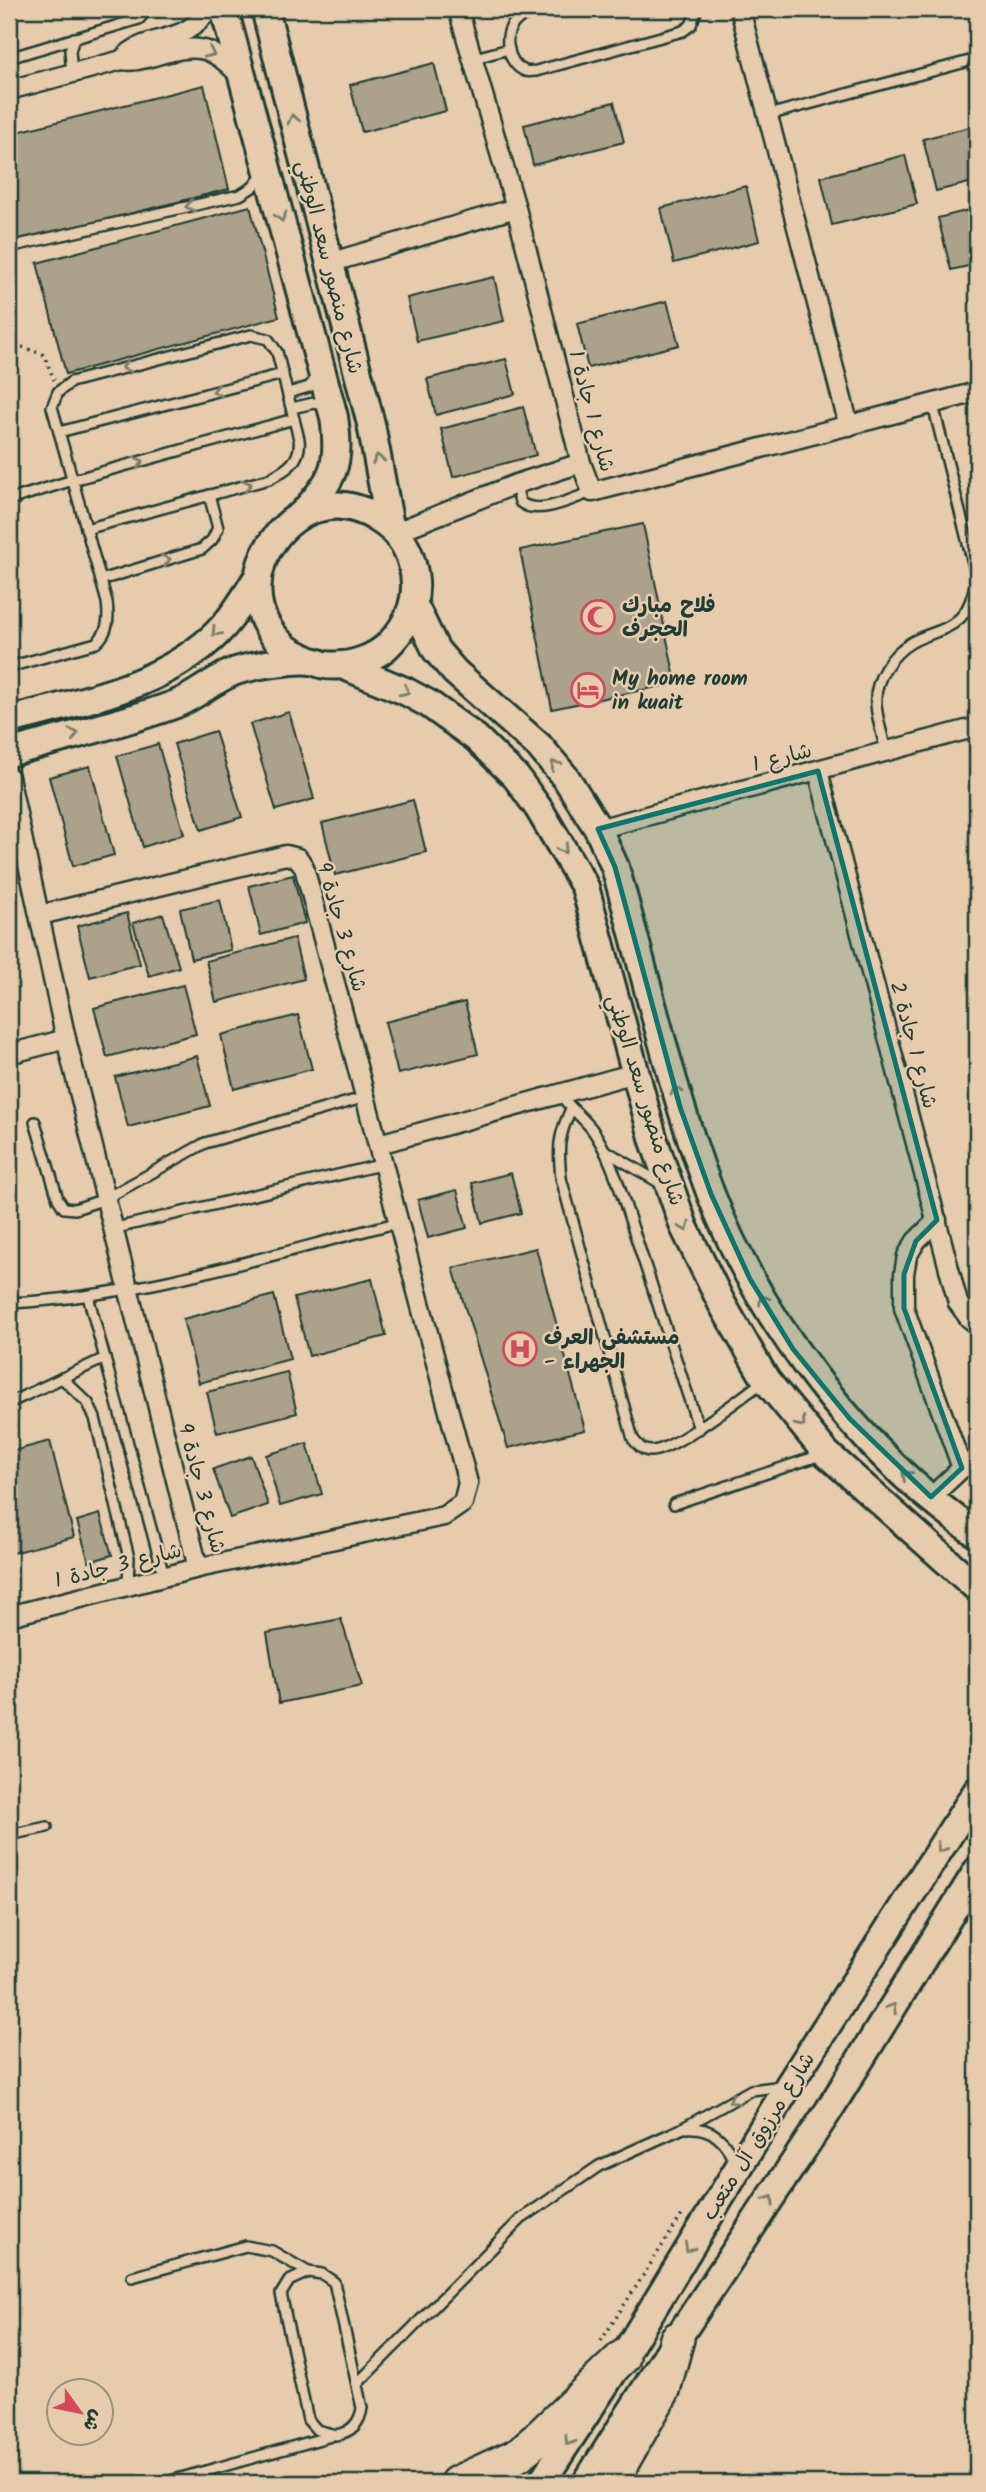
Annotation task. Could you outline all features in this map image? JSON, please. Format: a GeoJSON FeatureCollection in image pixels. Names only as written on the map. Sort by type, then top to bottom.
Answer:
{"type":"FeatureCollection","features":[{"type":"Feature","properties":{"kind":"highway"},"geometry":{"type":"LineString","coordinates":[[615,2483],[622,2462],[663,2390],[677,2339]]}},
{"type":"Feature","properties":{"kind":"highway"},"geometry":{"type":"LineString","coordinates":[[457,2483],[518,2455],[537,2439],[610,2351]]}},
{"type":"Feature","properties":{"kind":"street"},"geometry":{"type":"LineString","coordinates":[[122,60],[134,49],[186,32],[201,20],[208,9]]}},
{"type":"Feature","properties":{"kind":"street","name":"شارع منصور سعد الوطني"},"geometry":{"type":"LineString","coordinates":[[225,9],[333,411],[337,438],[333,474],[302,514]]}},
{"type":"Feature","properties":{"kind":"street","name":"شارع منصور سعد الوطني"},"geometry":{"type":"LineString","coordinates":[[265,9],[371,424],[393,529]]}},
{"type":"Feature","properties":{"kind":"street","name":"شارع 1 جادة 1"},"geometry":{"type":"LineString","coordinates":[[458,9],[516,208],[581,463],[592,492],[977,392]]}},
{"type":"Feature","properties":{"kind":"street"},"geometry":{"type":"LineString","coordinates":[[740,9],[849,426]]}},
{"type":"Feature","properties":{"kind":"street"},"geometry":{"type":"LineString","coordinates":[[9,90],[122,60],[136,61],[183,47],[194,47],[215,54],[244,79]]}},
{"type":"Feature","properties":{"kind":"street"},"geometry":{"type":"LineString","coordinates":[[329,263],[516,208]]}},
{"type":"Feature","properties":{"kind":"street"},"geometry":{"type":"LineString","coordinates":[[393,529],[581,463]]}},
{"type":"Feature","properties":{"kind":"street"},"geometry":{"type":"LineString","coordinates":[[9,720],[142,682],[182,661],[220,630],[234,613],[257,578],[264,552],[280,530],[302,514],[324,507],[348,506],[370,513],[393,529],[410,554],[416,579],[414,605],[404,628],[387,647],[366,660],[325,665],[308,660],[286,648],[268,628],[259,604],[257,578]]}},
{"type":"Feature","properties":{"kind":"street","name":"شارع منصور سعد الوطني"},"geometry":{"type":"LineString","coordinates":[[414,605],[436,650],[456,672],[539,746],[566,778],[598,829],[615,867],[680,1107],[711,1194],[750,1279],[793,1349],[842,1409],[931,1497],[974,1531]]}},
{"type":"Feature","properties":{"kind":"street"},"geometry":{"type":"LineString","coordinates":[[9,753],[180,703],[232,672],[266,664],[308,660]]}},
{"type":"Feature","properties":{"kind":"street","name":"شارع منصور سعد الوطني"},"geometry":{"type":"LineString","coordinates":[[342,665],[429,704],[476,738],[516,777],[539,809],[585,887],[654,1140],[684,1227],[722,1304],[766,1380],[826,1453],[977,1588]]}},
{"type":"Feature","properties":{"kind":"street","name":"شارع 1"},"geometry":{"type":"LineString","coordinates":[[598,829],[977,727]]}},
{"type":"Feature","properties":{"kind":"street","name":"شارع 1 جادة 2"},"geometry":{"type":"LineString","coordinates":[[818,771],[958,1303],[977,1324]]}},
{"type":"Feature","properties":{"kind":"street","name":"شارع 3 جادة 9"},"geometry":{"type":"LineString","coordinates":[[9,777],[66,1039],[198,1568],[444,1516],[463,1503],[468,1483],[304,867],[298,858],[286,855],[40,915]]}},
{"type":"Feature","properties":{"kind":"street"},"geometry":{"type":"LineString","coordinates":[[9,1054],[66,1039]]}},
{"type":"Feature","properties":{"kind":"street"},"geometry":{"type":"LineString","coordinates":[[379,1144],[635,1073]]}},
{"type":"Feature","properties":{"kind":"street"},"geometry":{"type":"LineString","coordinates":[[931,1497],[970,1464],[904,1308],[907,1256],[916,1241],[937,1220]]}},
{"type":"Feature","properties":{"kind":"street"},"geometry":{"type":"LineString","coordinates":[[947,1559],[965,1555],[971,1547],[974,1531]]}},
{"type":"Feature","properties":{"kind":"street","name":"شارع 3 جادة 1"},"geometry":{"type":"LineString","coordinates":[[9,1616],[198,1568]]}},
{"type":"Feature","properties":{"kind":"street","name":"شارع مرزوق آل متعب"},"geometry":{"type":"LineString","coordinates":[[541,2483],[610,2351],[735,2174],[977,1791]]}},
{"type":"Feature","properties":{"kind":"street","name":"شارع مرزوق آل متعب"},"geometry":{"type":"LineString","coordinates":[[586,2483],[677,2339],[829,2110],[977,1871]]}},
{"type":"Feature","properties":{"kind":"lane"},"geometry":{"type":"LineString","coordinates":[[9,58],[139,19],[148,9]]}},
{"type":"Feature","properties":{"kind":"lane"},"geometry":{"type":"LineString","coordinates":[[546,9],[525,15],[516,21],[508,36],[509,49],[524,71],[536,71],[683,31],[691,25],[697,9]]}},
{"type":"Feature","properties":{"kind":"lane"},"geometry":{"type":"LineString","coordinates":[[72,73],[70,51],[74,38]]}},
{"type":"Feature","properties":{"kind":"lane"},"geometry":{"type":"LineString","coordinates":[[471,59],[509,49]]}},
{"type":"Feature","properties":{"kind":"lane"},"geometry":{"type":"LineString","coordinates":[[768,115],[977,59]]}},
{"type":"Feature","properties":{"kind":"lane"},"geometry":{"type":"LineString","coordinates":[[9,245],[240,195],[259,180],[267,165]]}},
{"type":"Feature","properties":{"kind":"lane"},"geometry":{"type":"LineString","coordinates":[[9,667],[89,645],[101,639],[108,616],[101,580],[86,529],[52,407],[58,392],[71,382],[251,335],[268,339],[277,352],[300,447],[290,466],[269,479],[86,529]]}},
{"type":"Feature","properties":{"kind":"lane"},"geometry":{"type":"LineString","coordinates":[[288,393],[309,387],[322,371]]}},
{"type":"Feature","properties":{"kind":"lane"},"geometry":{"type":"LineString","coordinates":[[59,432],[283,374]]}},
{"type":"Feature","properties":{"kind":"lane"},"geometry":{"type":"LineString","coordinates":[[292,408],[314,403],[333,411]]}},
{"type":"Feature","properties":{"kind":"lane"},"geometry":{"type":"LineString","coordinates":[[886,752],[876,702],[880,677],[895,655],[913,641],[938,633],[959,619],[972,600],[977,579],[933,405]]}},
{"type":"Feature","properties":{"kind":"lane"},"geometry":{"type":"LineString","coordinates":[[9,500],[294,419]]}},
{"type":"Feature","properties":{"kind":"lane"},"geometry":{"type":"LineString","coordinates":[[516,484],[520,502],[531,509],[592,492]]}},
{"type":"Feature","properties":{"kind":"lane"},"geometry":{"type":"LineString","coordinates":[[101,580],[193,552],[208,544],[218,528],[209,495]]}},
{"type":"Feature","properties":{"kind":"lane"},"geometry":{"type":"LineString","coordinates":[[560,1094],[606,1151],[699,1429]]}},
{"type":"Feature","properties":{"kind":"lane"},"geometry":{"type":"LineString","coordinates":[[35,1122],[60,1204],[64,1208],[75,1209],[106,1199],[205,1143],[366,1097]]}},
{"type":"Feature","properties":{"kind":"lane"},"geometry":{"type":"LineString","coordinates":[[571,1109],[561,1131],[558,1154],[561,1178],[633,1438],[643,1449],[650,1451],[699,1429],[766,1380]]}},
{"type":"Feature","properties":{"kind":"lane"},"geometry":{"type":"LineString","coordinates":[[606,1151],[671,1190]]}},
{"type":"Feature","properties":{"kind":"lane"},"geometry":{"type":"LineString","coordinates":[[113,1228],[384,1164]]}},
{"type":"Feature","properties":{"kind":"lane"},"geometry":{"type":"LineString","coordinates":[[9,1303],[52,1301],[128,1291],[400,1222]]}},
{"type":"Feature","properties":{"kind":"lane"},"geometry":{"type":"LineString","coordinates":[[88,1296],[164,1576]]}},
{"type":"Feature","properties":{"kind":"lane"},"geometry":{"type":"LineString","coordinates":[[9,1403],[105,1358]]}},
{"type":"Feature","properties":{"kind":"lane"},"geometry":{"type":"LineString","coordinates":[[62,1378],[88,1403],[95,1418],[130,1558],[128,1585]]}},
{"type":"Feature","properties":{"kind":"lane"},"geometry":{"type":"LineString","coordinates":[[674,1504],[826,1453]]}},
{"type":"Feature","properties":{"kind":"lane"},"geometry":{"type":"LineString","coordinates":[[9,1835],[47,1827]]}},
{"type":"Feature","properties":{"kind":"lane"},"geometry":{"type":"LineString","coordinates":[[357,2384],[521,2219],[599,2166],[681,2129],[751,2090],[789,2085]]}},
{"type":"Feature","properties":{"kind":"lane"},"geometry":{"type":"LineString","coordinates":[[681,2129],[701,2129],[719,2138],[731,2154],[735,2174]]}},
{"type":"Feature","properties":{"kind":"lane"},"geometry":{"type":"LineString","coordinates":[[132,2277],[246,2246],[272,2251],[308,2272],[322,2274],[334,2282],[362,2408],[361,2415],[349,2431],[163,2483]]}},
{"type":"Feature","properties":{"kind":"lane"},"geometry":{"type":"LineString","coordinates":[[308,2272],[289,2281],[281,2294],[308,2420],[317,2430],[336,2435]]}},
{"type":"Feature","properties":{"kind":"path"},"geometry":{"type":"LineString","coordinates":[[9,342],[44,355],[58,392]]}},
{"type":"Feature","properties":{"kind":"path"},"geometry":{"type":"LineString","coordinates":[[610,2351],[688,2204]]}},
{"type":"Feature","properties":{"kind":"highlighted area"},"geometry":{"type":"Polygon","coordinates":[[[818,771],[937,1220],[916,1241],[904,1274],[904,1308],[962,1468],[931,1497],[850,1419],[793,1349],[750,1279],[711,1194],[680,1107],[615,867],[598,829],[818,771]]]}},
{"type":"Feature","properties":{"kind":"building"},"geometry":{"type":"Polygon","coordinates":[[[434,63],[446,111],[362,132],[350,85],[434,63]]]}},
{"type":"Feature","properties":{"kind":"building"},"geometry":{"type":"Polygon","coordinates":[[[204,85],[229,189],[17,242],[9,208],[9,134],[204,85]]]}},
{"type":"Feature","properties":{"kind":"building"},"geometry":{"type":"Polygon","coordinates":[[[614,102],[624,142],[533,165],[524,125],[614,102]]]}},
{"type":"Feature","properties":{"kind":"building"},"geometry":{"type":"Polygon","coordinates":[[[977,125],[977,181],[936,191],[923,139],[977,125]]]}},
{"type":"Feature","properties":{"kind":"building"},"geometry":{"type":"Polygon","coordinates":[[[905,155],[917,204],[832,225],[821,177],[905,155]]]}},
{"type":"Feature","properties":{"kind":"building"},"geometry":{"type":"Polygon","coordinates":[[[746,186],[759,241],[674,263],[661,208],[746,186]]]}},
{"type":"Feature","properties":{"kind":"building"},"geometry":{"type":"Polygon","coordinates":[[[250,206],[279,317],[66,374],[37,263],[250,206]]]}},
{"type":"Feature","properties":{"kind":"building"},"geometry":{"type":"Polygon","coordinates":[[[977,208],[977,264],[951,270],[938,218],[977,208]]]}},
{"type":"Feature","properties":{"kind":"building"},"geometry":{"type":"Polygon","coordinates":[[[494,277],[504,321],[417,341],[407,298],[494,277]]]}},
{"type":"Feature","properties":{"kind":"building"},"geometry":{"type":"Polygon","coordinates":[[[667,301],[679,345],[588,368],[577,324],[667,301]]]}},
{"type":"Feature","properties":{"kind":"building"},"geometry":{"type":"Polygon","coordinates":[[[506,359],[515,394],[436,415],[427,379],[506,359]]]}},
{"type":"Feature","properties":{"kind":"building"},"geometry":{"type":"Polygon","coordinates":[[[523,407],[536,455],[453,477],[441,429],[523,407]]]}},
{"type":"Feature","properties":{"kind":"building","name":"فلاح مبارك الحجرف"},"geometry":{"type":"Polygon","coordinates":[[[643,524],[676,683],[552,709],[520,550],[643,524]]]}},
{"type":"Feature","properties":{"kind":"building"},"geometry":{"type":"Polygon","coordinates":[[[289,712],[314,799],[276,810],[250,724],[289,712]]]}},
{"type":"Feature","properties":{"kind":"building"},"geometry":{"type":"Polygon","coordinates":[[[215,731],[242,817],[201,830],[174,744],[215,731]]]}},
{"type":"Feature","properties":{"kind":"building"},"geometry":{"type":"Polygon","coordinates":[[[158,744],[184,834],[143,847],[117,756],[158,744]]]}},
{"type":"Feature","properties":{"kind":"building"},"geometry":{"type":"Polygon","coordinates":[[[90,766],[114,855],[73,866],[49,777],[90,766]]]}},
{"type":"Feature","properties":{"kind":"building"},"geometry":{"type":"Polygon","coordinates":[[[413,800],[426,852],[335,875],[322,823],[413,800]]]}},
{"type":"Feature","properties":{"kind":"building"},"geometry":{"type":"Polygon","coordinates":[[[293,875],[305,923],[261,935],[249,886],[293,875]]]}},
{"type":"Feature","properties":{"kind":"building"},"geometry":{"type":"Polygon","coordinates":[[[220,900],[231,950],[191,959],[180,909],[220,900]]]}},
{"type":"Feature","properties":{"kind":"building"},"geometry":{"type":"Polygon","coordinates":[[[127,913],[140,964],[90,977],[77,926],[127,913]]]}},
{"type":"Feature","properties":{"kind":"building"},"geometry":{"type":"Polygon","coordinates":[[[163,914],[179,967],[149,976],[133,923],[163,914]]]}},
{"type":"Feature","properties":{"kind":"building"},"geometry":{"type":"Polygon","coordinates":[[[294,938],[304,979],[216,1002],[206,961],[294,938]]]}},
{"type":"Feature","properties":{"kind":"building"},"geometry":{"type":"Polygon","coordinates":[[[183,985],[196,1034],[107,1057],[94,1008],[183,985]]]}},
{"type":"Feature","properties":{"kind":"building"},"geometry":{"type":"Polygon","coordinates":[[[465,1002],[478,1054],[398,1074],[385,1022],[465,1002]]]}},
{"type":"Feature","properties":{"kind":"building"},"geometry":{"type":"Polygon","coordinates":[[[298,1015],[312,1069],[234,1089],[221,1035],[298,1015]]]}},
{"type":"Feature","properties":{"kind":"building"},"geometry":{"type":"Polygon","coordinates":[[[197,1056],[210,1106],[128,1127],[115,1077],[197,1056]]]}},
{"type":"Feature","properties":{"kind":"building"},"geometry":{"type":"Polygon","coordinates":[[[511,1173],[521,1213],[482,1223],[472,1183],[511,1173]]]}},
{"type":"Feature","properties":{"kind":"building"},"geometry":{"type":"Polygon","coordinates":[[[457,1190],[467,1228],[428,1238],[418,1200],[457,1190]]]}},
{"type":"Feature","properties":{"kind":"building","name":"مستشفى العرف - الجهراء"},"geometry":{"type":"Polygon","coordinates":[[[536,1248],[585,1430],[508,1448],[453,1268],[536,1248]]]}},
{"type":"Feature","properties":{"kind":"building"},"geometry":{"type":"Polygon","coordinates":[[[372,1279],[386,1336],[309,1356],[294,1298],[372,1279]]]}},
{"type":"Feature","properties":{"kind":"building"},"geometry":{"type":"Polygon","coordinates":[[[274,1295],[290,1359],[199,1383],[183,1319],[274,1295]]]}},
{"type":"Feature","properties":{"kind":"building"},"geometry":{"type":"Polygon","coordinates":[[[287,1372],[297,1413],[217,1433],[207,1392],[287,1372]]]}},
{"type":"Feature","properties":{"kind":"building"},"geometry":{"type":"Polygon","coordinates":[[[50,1441],[74,1537],[9,1554],[9,1452],[50,1441]]]}},
{"type":"Feature","properties":{"kind":"building"},"geometry":{"type":"Polygon","coordinates":[[[307,1443],[322,1494],[280,1506],[266,1455],[307,1443]]]}},
{"type":"Feature","properties":{"kind":"building"},"geometry":{"type":"Polygon","coordinates":[[[251,1456],[268,1505],[230,1518],[213,1469],[251,1456]]]}},
{"type":"Feature","properties":{"kind":"building"},"geometry":{"type":"Polygon","coordinates":[[[100,1514],[112,1555],[89,1562],[77,1521],[100,1514]]]}},
{"type":"Feature","properties":{"kind":"building"},"geometry":{"type":"Polygon","coordinates":[[[341,1619],[362,1686],[279,1703],[267,1633],[341,1619]]]}},
{"type":"Feature","properties":{"kind":"place","name":"فلاح مبارك الحجرف"},"geometry":{"type":"Point","coordinates":[598,617]}},
{"type":"Feature","properties":{"kind":"place","name":"My home room in kuait"},"geometry":{"type":"Point","coordinates":[588,690]}},
{"type":"Feature","properties":{"kind":"place","name":"مستشفى العرف - الجهراء"},"geometry":{"type":"Point","coordinates":[520,1349]}}]}
